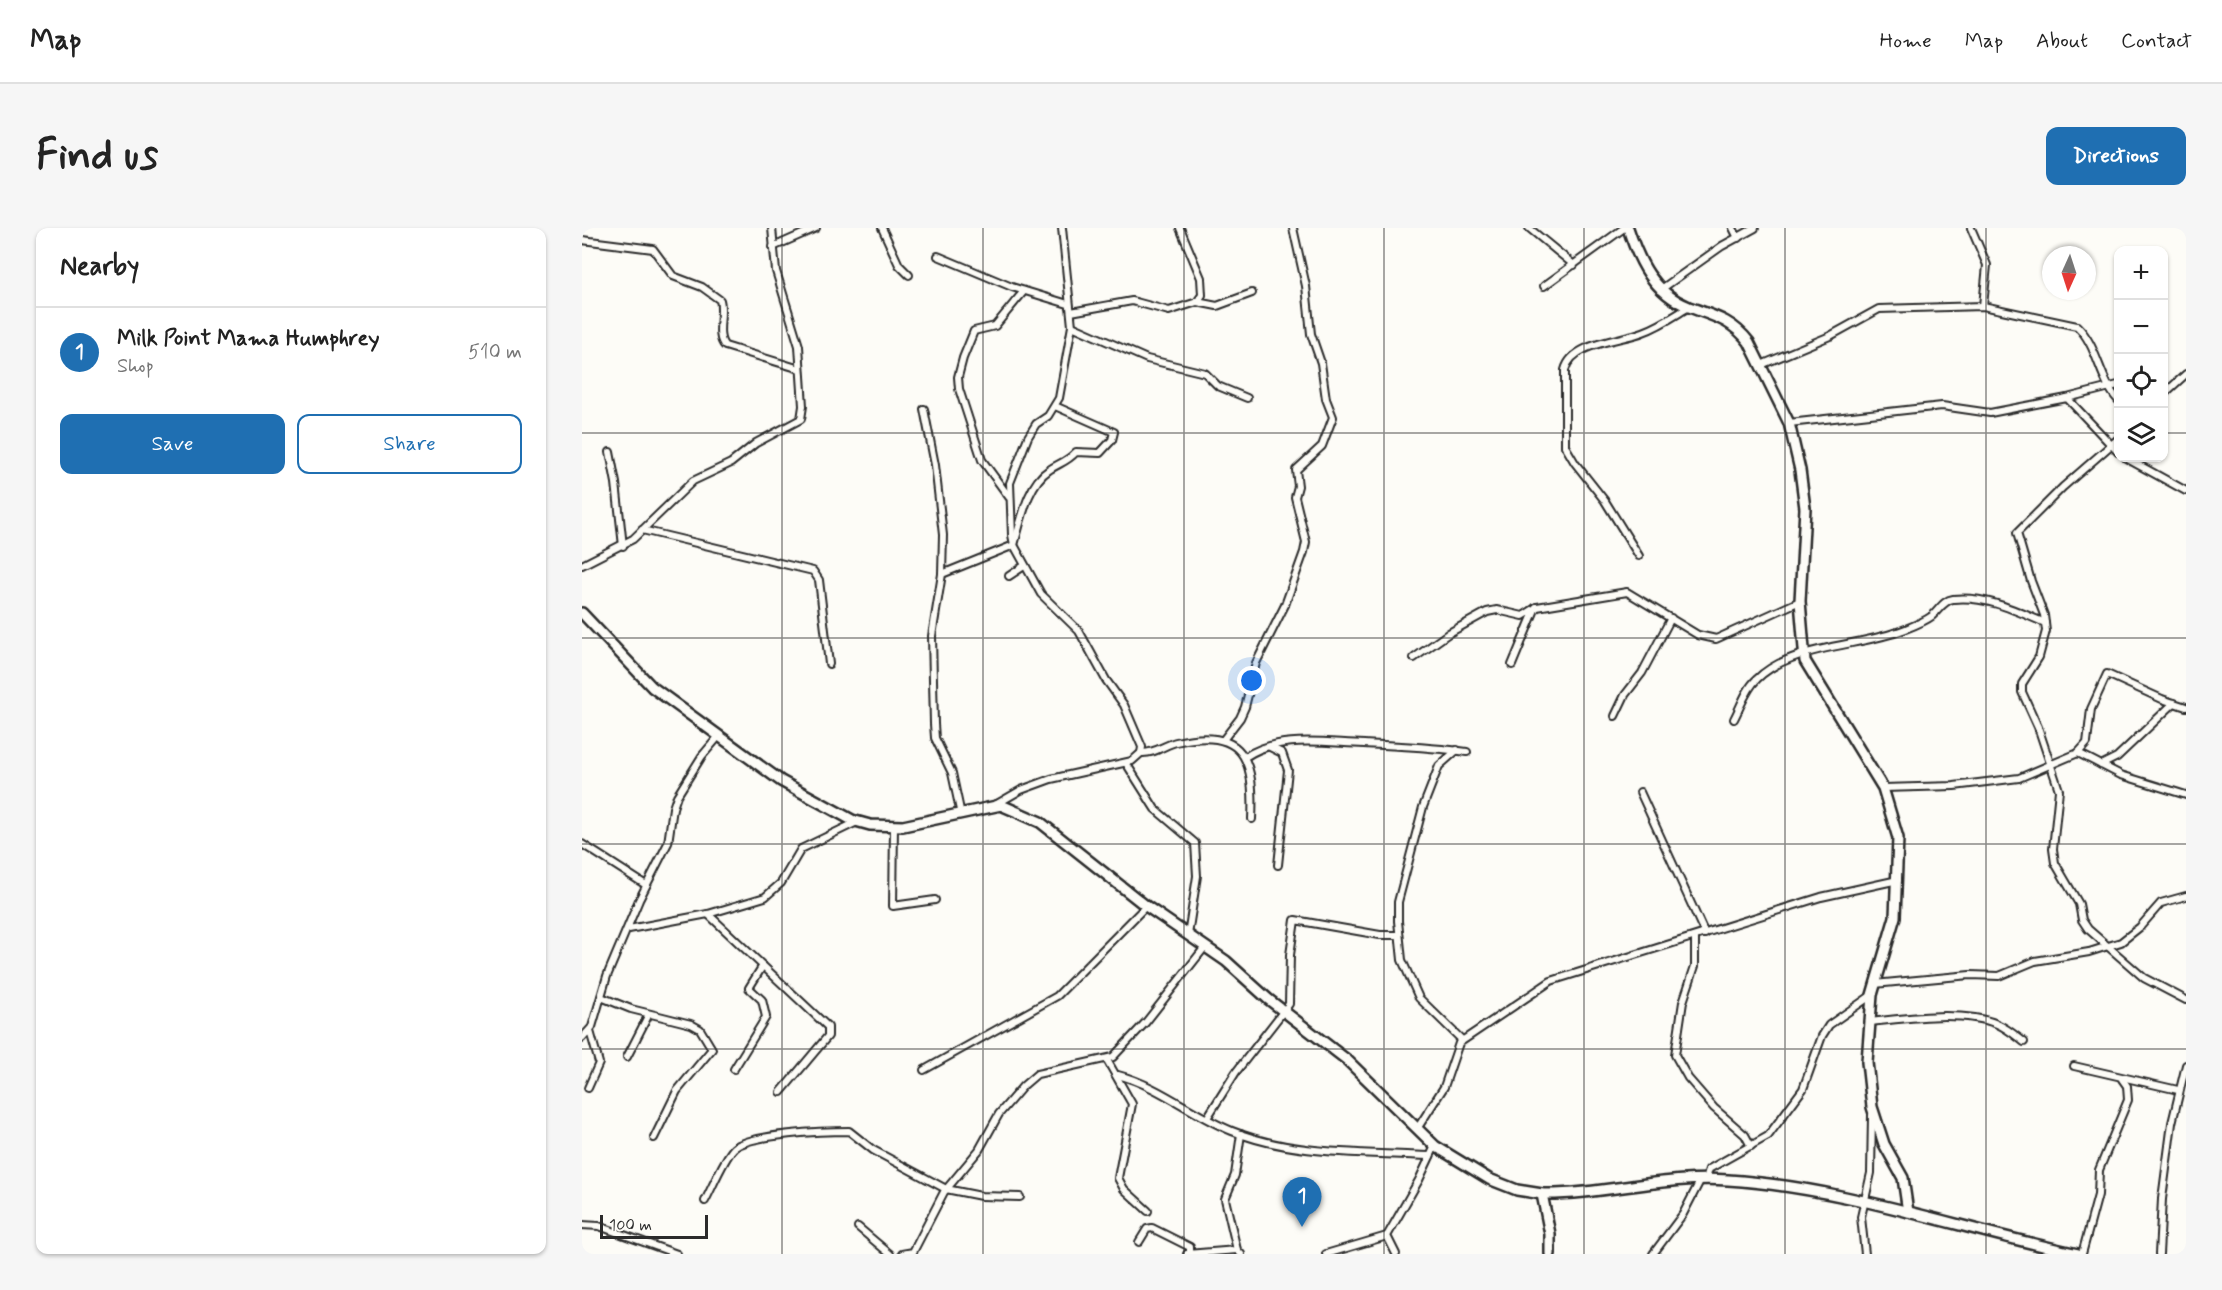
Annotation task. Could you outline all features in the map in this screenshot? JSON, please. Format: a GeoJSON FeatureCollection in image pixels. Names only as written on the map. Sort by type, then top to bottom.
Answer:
{"type":"FeatureCollection","features":[{"type":"Feature","properties":{"kind":"street"},"geometry":{"type":"LineString","coordinates":[[582,566],[623,546],[693,482],[731,463],[756,443],[801,419],[803,406],[799,346],[779,284],[772,228]]}},
{"type":"Feature","properties":{"kind":"street"},"geometry":{"type":"LineString","coordinates":[[773,247],[816,228]]}},
{"type":"Feature","properties":{"kind":"street"},"geometry":{"type":"LineString","coordinates":[[882,228],[895,260],[909,275]]}},
{"type":"Feature","properties":{"kind":"street"},"geometry":{"type":"LineString","coordinates":[[1062,228],[1072,326],[1062,385],[1055,406],[1048,416],[1036,424],[1028,437],[1010,483],[1009,497],[1014,546],[1041,594],[1079,631],[1106,680],[1124,705],[1141,739],[1142,753]]}},
{"type":"Feature","properties":{"kind":"street"},"geometry":{"type":"LineString","coordinates":[[1180,228],[1201,278],[1202,295],[1197,302]]}},
{"type":"Feature","properties":{"kind":"street"},"geometry":{"type":"LineString","coordinates":[[1223,740],[1240,718],[1257,659],[1285,605],[1304,552],[1306,542],[1296,497],[1298,486],[1296,470],[1322,446],[1333,417],[1326,399],[1321,363],[1311,334],[1306,286],[1293,228]]}},
{"type":"Feature","properties":{"kind":"street"},"geometry":{"type":"LineString","coordinates":[[1529,228],[1574,265]]}},
{"type":"Feature","properties":{"kind":"street"},"geometry":{"type":"LineString","coordinates":[[1544,286],[1626,228],[1643,267],[1660,290],[1689,307],[1722,318],[1737,327],[1749,342],[1789,423],[1805,508],[1800,601],[1803,655],[1824,696],[1883,788],[1898,838],[1899,879],[1892,932],[1872,995],[1867,1062],[1872,1107],[1871,1173],[1863,1203],[1861,1223],[1865,1254]]}},
{"type":"Feature","properties":{"kind":"street"},"geometry":{"type":"LineString","coordinates":[[1733,228],[1738,238]]}},
{"type":"Feature","properties":{"kind":"street"},"geometry":{"type":"LineString","coordinates":[[1660,290],[1676,276],[1755,228]]}},
{"type":"Feature","properties":{"kind":"street"},"geometry":{"type":"LineString","coordinates":[[1971,228],[1987,265],[1983,306]]}},
{"type":"Feature","properties":{"kind":"street"},"geometry":{"type":"LineString","coordinates":[[582,240],[654,249],[673,276],[702,287],[720,300],[723,316],[720,336],[725,346],[800,369]]}},
{"type":"Feature","properties":{"kind":"street"},"geometry":{"type":"LineString","coordinates":[[938,256],[1024,291],[1068,304]]}},
{"type":"Feature","properties":{"kind":"street"},"geometry":{"type":"LineString","coordinates":[[1009,497],[982,460],[959,389],[958,377],[966,348],[974,331],[995,326],[1024,291]]}},
{"type":"Feature","properties":{"kind":"street"},"geometry":{"type":"LineString","coordinates":[[1071,312],[1132,301],[1165,312],[1197,302],[1216,306],[1252,293]]}},
{"type":"Feature","properties":{"kind":"street"},"geometry":{"type":"LineString","coordinates":[[1761,365],[1830,336],[1879,309],[1983,306],[2077,326],[2090,343],[2108,388],[2114,395]]}},
{"type":"Feature","properties":{"kind":"street"},"geometry":{"type":"LineString","coordinates":[[1639,556],[1605,501],[1575,463],[1565,446],[1564,370],[1569,360],[1578,352],[1643,333],[1689,307]]}},
{"type":"Feature","properties":{"kind":"street"},"geometry":{"type":"LineString","coordinates":[[1072,326],[1148,360],[1206,374],[1218,386],[1247,398]]}},
{"type":"Feature","properties":{"kind":"street"},"geometry":{"type":"LineString","coordinates":[[2168,390],[2186,374]]}},
{"type":"Feature","properties":{"kind":"street"},"geometry":{"type":"LineString","coordinates":[[1789,423],[1942,406],[1990,413],[2114,386]]}},
{"type":"Feature","properties":{"kind":"street"},"geometry":{"type":"LineString","coordinates":[[2067,398],[2114,449]]}},
{"type":"Feature","properties":{"kind":"street"},"geometry":{"type":"LineString","coordinates":[[1014,546],[1025,503],[1031,490],[1048,470],[1065,463],[1076,452],[1100,453],[1112,440],[1114,432],[1055,406]]}},
{"type":"Feature","properties":{"kind":"street"},"geometry":{"type":"LineString","coordinates":[[924,409],[942,523],[942,574],[932,636],[935,738],[952,773],[961,815]]}},
{"type":"Feature","properties":{"kind":"street"},"geometry":{"type":"LineString","coordinates":[[2114,443],[2018,530],[2018,539],[2045,623],[2043,645],[2021,688],[2060,790],[2053,849],[2055,863],[2079,904],[2084,923],[2156,986],[2186,1000]]}},
{"type":"Feature","properties":{"kind":"street"},"geometry":{"type":"LineString","coordinates":[[610,452],[623,546]]}},
{"type":"Feature","properties":{"kind":"street"},"geometry":{"type":"LineString","coordinates":[[2134,462],[2186,490]]}},
{"type":"Feature","properties":{"kind":"street"},"geometry":{"type":"LineString","coordinates":[[642,530],[813,571],[819,580],[829,664]]}},
{"type":"Feature","properties":{"kind":"street"},"geometry":{"type":"LineString","coordinates":[[942,574],[1014,546]]}},
{"type":"Feature","properties":{"kind":"street"},"geometry":{"type":"LineString","coordinates":[[1009,576],[1024,566]]}},
{"type":"Feature","properties":{"kind":"street"},"geometry":{"type":"LineString","coordinates":[[1414,658],[1449,633],[1487,612],[1497,610],[1523,616],[1537,607],[1627,592],[1698,635],[1716,639],[1800,601]]}},
{"type":"Feature","properties":{"kind":"street"},"geometry":{"type":"LineString","coordinates":[[1734,719],[1755,681],[1774,667],[1803,655],[1903,630],[1932,616],[1951,599],[1996,603],[2045,623]]}},
{"type":"Feature","properties":{"kind":"street"},"geometry":{"type":"LineString","coordinates":[[1512,665],[1537,607]]}},
{"type":"Feature","properties":{"kind":"street"},"geometry":{"type":"LineString","coordinates":[[582,613],[652,687],[781,781],[858,822],[894,826],[961,815],[994,806],[1021,790],[1051,779],[1126,763],[1142,753],[1153,752],[1178,742],[1223,740],[1245,756],[1252,777],[1252,819]]}},
{"type":"Feature","properties":{"kind":"street"},"geometry":{"type":"LineString","coordinates":[[1615,716],[1625,695],[1642,673],[1671,618]]}},
{"type":"Feature","properties":{"kind":"street"},"geometry":{"type":"LineString","coordinates":[[1883,788],[1970,785],[2019,778],[2052,766],[2078,753],[2087,743],[2091,709],[2107,674],[2186,707]]}},
{"type":"Feature","properties":{"kind":"street"},"geometry":{"type":"LineString","coordinates":[[2101,765],[2117,757],[2174,703]]}},
{"type":"Feature","properties":{"kind":"street"},"geometry":{"type":"LineString","coordinates":[[582,1038],[590,1031],[607,976],[646,885],[668,843],[677,796],[702,756],[719,736]]}},
{"type":"Feature","properties":{"kind":"street"},"geometry":{"type":"LineString","coordinates":[[1245,756],[1270,747],[1325,741],[1467,752]]}},
{"type":"Feature","properties":{"kind":"street"},"geometry":{"type":"LineString","coordinates":[[1270,747],[1282,753],[1288,770],[1278,865]]}},
{"type":"Feature","properties":{"kind":"street"},"geometry":{"type":"LineString","coordinates":[[1457,750],[1439,766],[1423,807],[1398,902],[1402,960],[1419,998],[1462,1040]]}},
{"type":"Feature","properties":{"kind":"street"},"geometry":{"type":"LineString","coordinates":[[2078,753],[2151,786],[2186,795]]}},
{"type":"Feature","properties":{"kind":"street"},"geometry":{"type":"LineString","coordinates":[[1126,763],[1155,809],[1195,843],[1197,876],[1188,935]]}},
{"type":"Feature","properties":{"kind":"street"},"geometry":{"type":"LineString","coordinates":[[1640,792],[1704,934]]}},
{"type":"Feature","properties":{"kind":"street"},"geometry":{"type":"LineString","coordinates":[[994,806],[1010,807],[1040,822],[1146,906],[1204,946],[1364,1074],[1435,1146],[1489,1179],[1517,1190],[1542,1194],[1703,1179],[1755,1182],[1908,1212],[2010,1240],[2080,1254],[2098,1195],[2099,1170],[2128,1101],[2127,1086],[2122,1079]]}},
{"type":"Feature","properties":{"kind":"street"},"geometry":{"type":"LineString","coordinates":[[629,929],[708,914],[765,897],[781,883],[801,849],[858,822]]}},
{"type":"Feature","properties":{"kind":"street"},"geometry":{"type":"LineString","coordinates":[[894,826],[893,906],[935,900]]}},
{"type":"Feature","properties":{"kind":"street"},"geometry":{"type":"LineString","coordinates":[[582,844],[646,885]]}},
{"type":"Feature","properties":{"kind":"street"},"geometry":{"type":"LineString","coordinates":[[1417,1129],[1441,1093],[1454,1055],[1462,1040],[1485,1028],[1551,981],[1821,897],[1899,879]]}},
{"type":"Feature","properties":{"kind":"street"},"geometry":{"type":"LineString","coordinates":[[1874,984],[1970,975],[1999,976],[2035,962],[2109,946],[2132,934],[2161,903],[2186,896]]}},
{"type":"Feature","properties":{"kind":"street"},"geometry":{"type":"LineString","coordinates":[[924,1070],[1057,996],[1115,941],[1146,906]]}},
{"type":"Feature","properties":{"kind":"street"},"geometry":{"type":"LineString","coordinates":[[708,914],[825,1024],[829,1031],[828,1036],[781,1092]]}},
{"type":"Feature","properties":{"kind":"street"},"geometry":{"type":"LineString","coordinates":[[1208,1118],[1236,1072],[1285,1011],[1290,1000],[1290,955],[1295,920],[1380,935],[1399,935]]}},
{"type":"Feature","properties":{"kind":"street"},"geometry":{"type":"LineString","coordinates":[[1695,938],[1695,966],[1683,1002],[1675,1055],[1695,1086],[1714,1108],[1745,1135],[1751,1146]]}},
{"type":"Feature","properties":{"kind":"street"},"geometry":{"type":"LineString","coordinates":[[902,1254],[913,1253],[946,1189],[979,1150],[999,1114],[1033,1076],[1107,1060],[1146,1022],[1204,946]]}},
{"type":"Feature","properties":{"kind":"street"},"geometry":{"type":"LineString","coordinates":[[734,1069],[766,1017],[762,1000],[749,988],[762,967]]}},
{"type":"Feature","properties":{"kind":"street"},"geometry":{"type":"LineString","coordinates":[[1653,1254],[1683,1214],[1709,1169],[1768,1136],[1803,1089],[1822,1036],[1829,1025],[1872,995]]}},
{"type":"Feature","properties":{"kind":"street"},"geometry":{"type":"LineString","coordinates":[[601,998],[696,1026],[712,1049],[677,1091],[654,1138]]}},
{"type":"Feature","properties":{"kind":"street"},"geometry":{"type":"LineString","coordinates":[[627,1058],[649,1014]]}},
{"type":"Feature","properties":{"kind":"street"},"geometry":{"type":"LineString","coordinates":[[1870,1022],[1913,1018],[1987,1020],[2003,1027],[2024,1042]]}},
{"type":"Feature","properties":{"kind":"street"},"geometry":{"type":"LineString","coordinates":[[588,1088],[599,1063],[590,1031]]}},
{"type":"Feature","properties":{"kind":"street"},"geometry":{"type":"LineString","coordinates":[[1107,1060],[1118,1075],[1132,1104],[1118,1178],[1124,1189],[1148,1211]]}},
{"type":"Feature","properties":{"kind":"street"},"geometry":{"type":"LineString","coordinates":[[2159,1254],[2162,1199],[2178,1090],[2186,1065]]}},
{"type":"Feature","properties":{"kind":"street"},"geometry":{"type":"LineString","coordinates":[[2074,1066],[2122,1079],[2178,1090]]}},
{"type":"Feature","properties":{"kind":"street"},"geometry":{"type":"LineString","coordinates":[[1118,1075],[1143,1082],[1241,1134],[1281,1147],[1430,1156]]}},
{"type":"Feature","properties":{"kind":"street"},"geometry":{"type":"LineString","coordinates":[[1872,1107],[1884,1144],[1903,1178],[1908,1212]]}},
{"type":"Feature","properties":{"kind":"street"},"geometry":{"type":"LineString","coordinates":[[705,1202],[730,1153],[737,1147],[771,1137],[836,1131],[851,1131],[873,1150],[946,1189],[981,1196],[1020,1197]]}},
{"type":"Feature","properties":{"kind":"street"},"geometry":{"type":"LineString","coordinates":[[1139,1242],[1147,1229],[1152,1228],[1185,1243],[1190,1247],[1189,1253],[1239,1252],[1226,1199],[1235,1175],[1241,1134]]}},
{"type":"Feature","properties":{"kind":"street"},"geometry":{"type":"LineString","coordinates":[[1326,1254],[1388,1236],[1435,1146]]}},
{"type":"Feature","properties":{"kind":"street"},"geometry":{"type":"LineString","coordinates":[[1542,1194],[1550,1234],[1550,1254]]}},
{"type":"Feature","properties":{"kind":"street"},"geometry":{"type":"LineString","coordinates":[[582,1225],[599,1226],[677,1254]]}},
{"type":"Feature","properties":{"kind":"street"},"geometry":{"type":"LineString","coordinates":[[858,1227],[890,1254]]}},
{"type":"Feature","properties":{"kind":"street"},"geometry":{"type":"LineString","coordinates":[[1388,1236],[1396,1254]]}},
{"type":"Feature","properties":{"kind":"place","name":"Milk Point Mama Humphrey"},"geometry":{"type":"Point","coordinates":[1302,1227]}}]}
